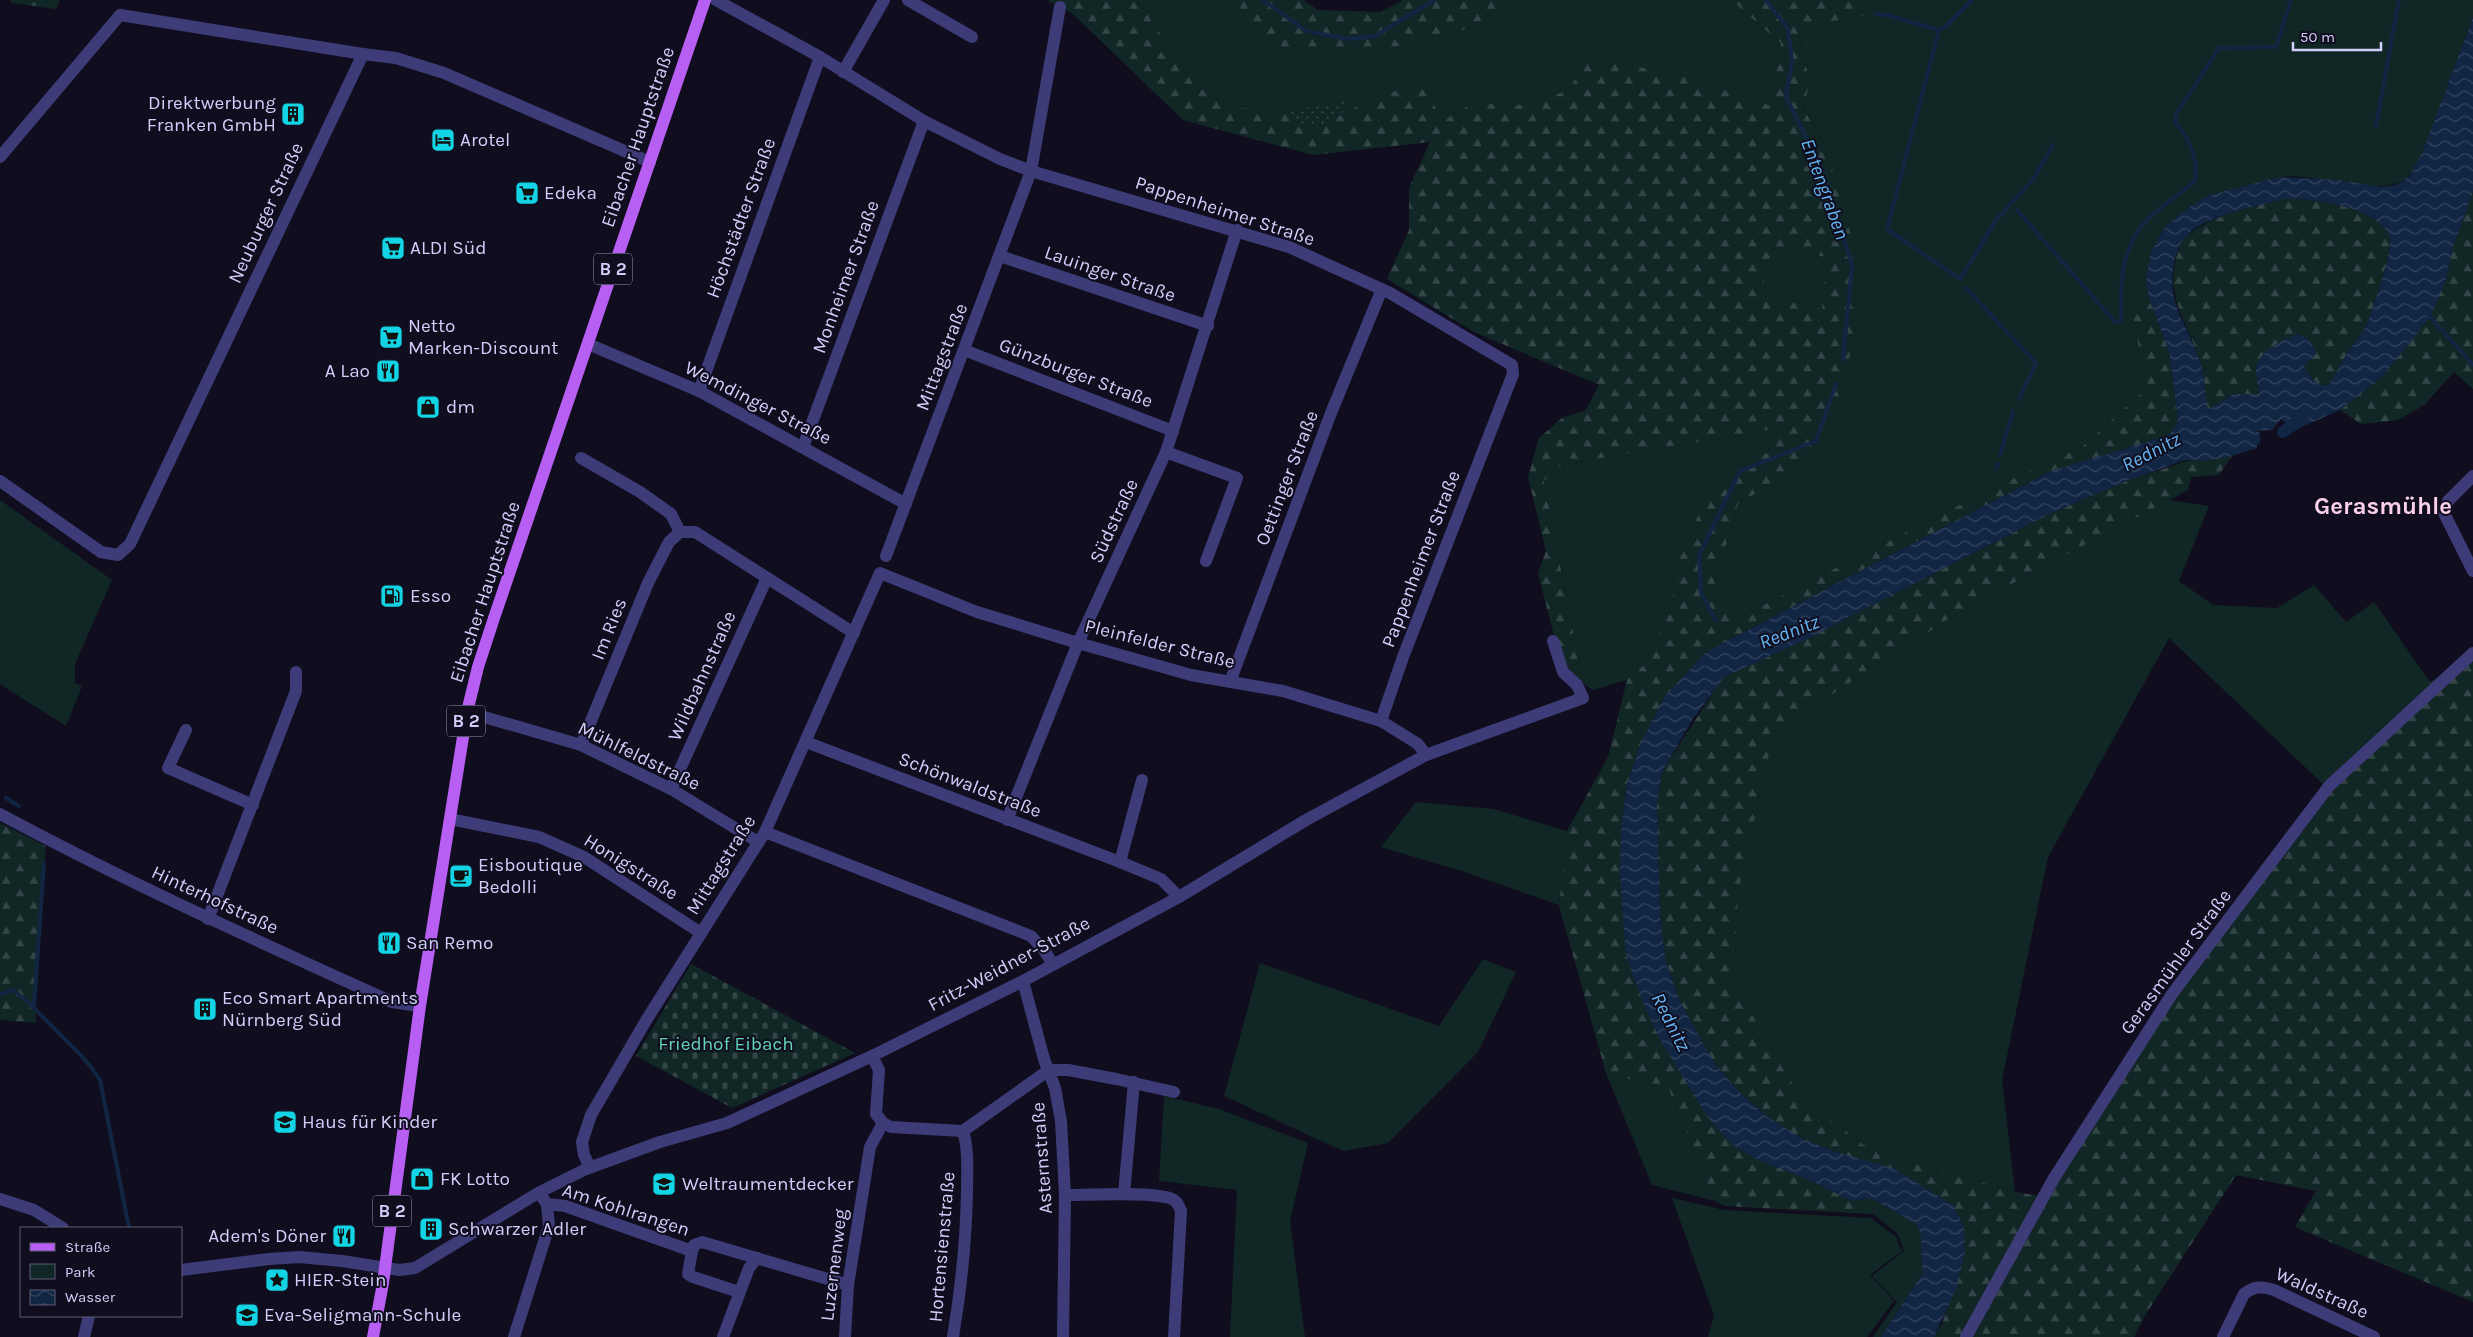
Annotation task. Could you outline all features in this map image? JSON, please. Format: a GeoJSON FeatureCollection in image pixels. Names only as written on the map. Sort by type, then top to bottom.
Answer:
{"type":"FeatureCollection","features":[{"type":"Feature","properties":{"kind":"main road","name":"Eibacher Hauptstraße"},"geometry":{"type":"LineString","coordinates":[[373,1337],[385,1269],[420,1006],[467,712],[478,668],[494,618],[705,0]]}},
{"type":"Feature","properties":{"kind":"street","name":"Pappenheimer Straße"},"geometry":{"type":"LineString","coordinates":[[716,0],[820,57],[924,121],[1000,159],[1031,171],[1289,247],[1382,289],[1507,360],[1512,365],[1513,374],[1403,657],[1381,721]]}},
{"type":"Feature","properties":{"kind":"street"},"geometry":{"type":"LineString","coordinates":[[843,72],[884,0]]}},
{"type":"Feature","properties":{"kind":"street"},"geometry":{"type":"LineString","coordinates":[[908,0],[972,37]]}},
{"type":"Feature","properties":{"kind":"street","name":"Mittagstraße"},"geometry":{"type":"LineString","coordinates":[[886,556],[1031,171],[1060,7]]}},
{"type":"Feature","properties":{"kind":"street"},"geometry":{"type":"LineString","coordinates":[[0,157],[120,15],[396,58],[444,73],[650,162]]}},
{"type":"Feature","properties":{"kind":"street","name":"Neuburger Straße"},"geometry":{"type":"LineString","coordinates":[[0,480],[101,552],[118,555],[130,544],[363,54]]}},
{"type":"Feature","properties":{"kind":"street","name":"Höchstädter Straße"},"geometry":{"type":"LineString","coordinates":[[698,391],[820,57]]}},
{"type":"Feature","properties":{"kind":"street","name":"Monheimer Straße"},"geometry":{"type":"LineString","coordinates":[[803,447],[924,121]]}},
{"type":"Feature","properties":{"kind":"street","name":"Südstraße"},"geometry":{"type":"LineString","coordinates":[[1007,820],[1078,643],[1166,452],[1208,326],[1236,230]]}},
{"type":"Feature","properties":{"kind":"street","name":"Lauinger Straße"},"geometry":{"type":"LineString","coordinates":[[1000,256],[1208,326]]}},
{"type":"Feature","properties":{"kind":"street","name":"Oettinger Straße"},"geometry":{"type":"LineString","coordinates":[[1230,682],[1331,413],[1382,289]]}},
{"type":"Feature","properties":{"kind":"street","name":"Wemdinger Straße"},"geometry":{"type":"LineString","coordinates":[[588,344],[698,391],[906,504]]}},
{"type":"Feature","properties":{"kind":"street","name":"Günzburger Straße"},"geometry":{"type":"LineString","coordinates":[[964,350],[1173,431]]}},
{"type":"Feature","properties":{"kind":"street"},"geometry":{"type":"LineString","coordinates":[[1166,452],[1237,478],[1206,561]]}},
{"type":"Feature","properties":{"kind":"street"},"geometry":{"type":"LineString","coordinates":[[581,458],[640,492],[670,514],[680,532],[696,532],[854,632]]}},
{"type":"Feature","properties":{"kind":"street"},"geometry":{"type":"LineString","coordinates":[[2473,476],[2448,501],[2444,512],[2473,571]]}},
{"type":"Feature","properties":{"kind":"street","name":"Im Ries"},"geometry":{"type":"LineString","coordinates":[[581,745],[648,583],[669,542],[680,532]]}},
{"type":"Feature","properties":{"kind":"street","name":"Mittagstraße"},"geometry":{"type":"LineString","coordinates":[[590,1167],[584,1155],[582,1142],[591,1115],[647,1019],[762,837],[880,573]]}},
{"type":"Feature","properties":{"kind":"street","name":"Pleinfelder Straße"},"geometry":{"type":"LineString","coordinates":[[880,573],[977,612],[1078,643],[1191,675],[1283,691],[1381,721],[1418,744],[1426,756]]}},
{"type":"Feature","properties":{"kind":"street","name":"Wildbahnstraße"},"geometry":{"type":"LineString","coordinates":[[671,789],[767,578]]}},
{"type":"Feature","properties":{"kind":"street","name":"Fritz-Weidner-Straße"},"geometry":{"type":"LineString","coordinates":[[182,1270],[299,1257],[342,1261],[385,1269],[415,1268],[538,1193],[590,1167],[660,1142],[727,1123],[872,1056],[1023,981],[1052,963],[1179,897],[1306,820],[1426,756],[1584,698],[1578,685],[1564,672],[1553,641]]}},
{"type":"Feature","properties":{"kind":"street","name":"Gerasmühler Straße"},"geometry":{"type":"LineString","coordinates":[[1966,1337],[2054,1178],[2172,994],[2329,786],[2473,653]]}},
{"type":"Feature","properties":{"kind":"street"},"geometry":{"type":"LineString","coordinates":[[208,919],[296,691],[296,672]]}},
{"type":"Feature","properties":{"kind":"street","name":"Mühlfeldstraße"},"geometry":{"type":"LineString","coordinates":[[467,712],[581,745],[671,789],[762,837],[1031,936],[1044,950],[1052,963]]}},
{"type":"Feature","properties":{"kind":"street"},"geometry":{"type":"LineString","coordinates":[[186,730],[168,768],[253,805]]}},
{"type":"Feature","properties":{"kind":"street","name":"Schönwaldstraße"},"geometry":{"type":"LineString","coordinates":[[806,742],[1161,879],[1179,897]]}},
{"type":"Feature","properties":{"kind":"street"},"geometry":{"type":"LineString","coordinates":[[1120,862],[1142,780]]}},
{"type":"Feature","properties":{"kind":"street","name":"Hinterhofstraße"},"geometry":{"type":"LineString","coordinates":[[0,814],[63,848],[208,919],[392,1002],[420,1006]]}},
{"type":"Feature","properties":{"kind":"street","name":"Honigstraße"},"geometry":{"type":"LineString","coordinates":[[450,819],[539,838],[584,857],[701,933]]}},
{"type":"Feature","properties":{"kind":"street","name":"Asternstraße"},"geometry":{"type":"LineString","coordinates":[[1023,981],[1044,1059],[1055,1088],[1061,1121],[1065,1195],[1063,1337]]}},
{"type":"Feature","properties":{"kind":"street"},"geometry":{"type":"LineString","coordinates":[[872,1056],[879,1070],[876,1114],[882,1123],[891,1126],[963,1131],[1049,1070],[1068,1070],[1134,1082],[1174,1092]]}},
{"type":"Feature","properties":{"kind":"street"},"geometry":{"type":"LineString","coordinates":[[1124,1194],[1134,1082]]}},
{"type":"Feature","properties":{"kind":"street","name":"Luzernenweg"},"geometry":{"type":"LineString","coordinates":[[845,1337],[848,1285],[870,1147],[882,1123]]}},
{"type":"Feature","properties":{"kind":"street","name":"Hortensienstraße"},"geometry":{"type":"LineString","coordinates":[[953,1337],[967,1222],[968,1164],[963,1131]]}},
{"type":"Feature","properties":{"kind":"street"},"geometry":{"type":"LineString","coordinates":[[514,1337],[549,1226],[547,1204],[538,1193]]}},
{"type":"Feature","properties":{"kind":"street"},"geometry":{"type":"LineString","coordinates":[[1065,1195],[1124,1194],[1168,1197],[1179,1205],[1181,1211],[1174,1337]]}},
{"type":"Feature","properties":{"kind":"street"},"geometry":{"type":"LineString","coordinates":[[0,1199],[34,1210],[61,1227]]}},
{"type":"Feature","properties":{"kind":"street","name":"Am Kohlrangen"},"geometry":{"type":"LineString","coordinates":[[547,1204],[565,1206],[692,1251]]}},
{"type":"Feature","properties":{"kind":"street","name":"Am Kohlrangen"},"geometry":{"type":"LineString","coordinates":[[739,1292],[688,1274],[694,1245],[702,1242],[848,1285]]}},
{"type":"Feature","properties":{"kind":"street"},"geometry":{"type":"LineString","coordinates":[[723,1337],[749,1268],[758,1258]]}},
{"type":"Feature","properties":{"kind":"street","name":"Waldstraße"},"geometry":{"type":"LineString","coordinates":[[2223,1337],[2240,1300],[2244,1294],[2255,1287],[2274,1290],[2374,1337]]}},
{"type":"Feature","properties":{"kind":"street"},"geometry":{"type":"LineString","coordinates":[[84,1337],[89,1317]]}},
{"type":"Feature","properties":{"kind":"green space"},"geometry":{"type":"Polygon","coordinates":[[[9,0],[60,0],[56,9],[12,3],[9,0]]]}},
{"type":"Feature","properties":{"kind":"green space"},"geometry":{"type":"Polygon","coordinates":[[[1047,0],[1138,0],[1194,85],[1238,108],[1286,111],[1296,122],[1320,127],[1380,93],[1426,88],[1442,121],[1477,101],[1511,107],[1567,91],[1589,60],[1672,72],[1771,106],[1781,43],[1731,0],[1865,0],[1868,15],[1797,27],[1810,83],[1803,108],[1826,147],[1859,263],[1857,329],[1836,408],[1800,467],[1738,504],[1714,586],[1738,618],[1997,486],[2083,446],[2145,390],[2132,306],[2149,299],[2169,351],[2178,421],[2169,435],[2051,471],[1706,652],[1641,743],[1627,784],[1621,831],[1625,946],[1642,1000],[1808,1179],[1852,1201],[1871,1197],[1873,1214],[1724,1206],[1715,1201],[1669,1090],[1606,1073],[1559,905],[1567,831],[1608,757],[1627,680],[1644,665],[1672,606],[1674,572],[1703,504],[1739,460],[1768,453],[1779,428],[1561,465],[1544,481],[1583,684],[1560,659],[1538,573],[1546,551],[1528,477],[1539,438],[1562,418],[1586,410],[1599,385],[1474,332],[1387,279],[1409,230],[1409,188],[1430,142],[1313,155],[1183,120],[1072,13],[1047,0]],[[1773,248],[1760,295],[1822,309],[1826,257],[1773,248]]]}},
{"type":"Feature","properties":{"kind":"green space"},"geometry":{"type":"Polygon","coordinates":[[[1138,0],[1236,0],[1251,27],[1286,50],[1372,53],[1470,28],[1510,0],[1731,0],[1781,43],[1771,107],[1672,72],[1567,91],[1511,107],[1477,101],[1442,121],[1380,93],[1320,127],[1286,111],[1238,108],[1194,85],[1138,0]]]}},
{"type":"Feature","properties":{"kind":"green space"},"geometry":{"type":"Polygon","coordinates":[[[1236,0],[1303,0],[1318,10],[1380,12],[1403,0],[1510,0],[1470,28],[1372,53],[1286,50],[1251,27],[1236,0]]]}},
{"type":"Feature","properties":{"kind":"green space"},"geometry":{"type":"Polygon","coordinates":[[[1865,0],[2473,0],[2473,17],[2432,130],[2414,169],[2407,178],[2394,184],[2363,186],[2295,176],[2280,177],[2165,227],[2155,245],[2150,260],[2147,282],[2149,299],[2132,307],[2145,390],[2083,446],[1997,486],[1738,618],[1714,586],[1738,504],[1800,467],[1836,408],[1826,147],[1803,107],[1810,83],[1797,26],[1867,15],[1865,0]]]}},
{"type":"Feature","properties":{"kind":"green space"},"geometry":{"type":"Polygon","coordinates":[[[1345,101],[1346,110],[1320,127],[1296,122],[1286,111],[1345,101]]]}},
{"type":"Feature","properties":{"kind":"green space"},"geometry":{"type":"Polygon","coordinates":[[[2473,192],[2473,389],[2454,372],[2424,405],[2398,420],[2361,424],[2340,410],[2383,376],[2445,283],[2454,244],[2473,192]]]}},
{"type":"Feature","properties":{"kind":"green space"},"geometry":{"type":"Polygon","coordinates":[[[2284,199],[2311,200],[2343,206],[2372,218],[2383,226],[2390,237],[2389,253],[2372,310],[2365,328],[2328,385],[2316,382],[2304,366],[2256,373],[2260,394],[2233,394],[2207,411],[2201,365],[2176,299],[2174,271],[2179,249],[2183,240],[2200,226],[2235,212],[2284,199]]]}},
{"type":"Feature","properties":{"kind":"green space"},"geometry":{"type":"Polygon","coordinates":[[[1773,248],[1827,257],[1822,309],[1759,295],[1773,248]]]}},
{"type":"Feature","properties":{"kind":"green space"},"geometry":{"type":"Polygon","coordinates":[[[1779,428],[1768,453],[1739,461],[1674,572],[1672,606],[1644,665],[1627,680],[1593,690],[1583,684],[1544,481],[1561,465],[1779,428]]]}},
{"type":"Feature","properties":{"kind":"green space"},"geometry":{"type":"Polygon","coordinates":[[[2232,456],[2219,475],[2191,477],[2188,490],[1961,611],[1774,732],[1738,894],[1734,984],[1800,1096],[1864,1145],[1899,1158],[2015,1192],[2048,1197],[2178,992],[2323,784],[2430,682],[2473,654],[2473,1302],[2295,1227],[2316,1191],[2236,1175],[2144,1317],[2134,1337],[1934,1337],[1942,1324],[1965,1253],[1839,1153],[1803,1139],[1769,1118],[1741,1094],[1715,1064],[1681,1004],[1666,963],[1660,915],[1657,805],[1662,772],[1723,677],[1809,638],[2051,513],[2124,482],[2187,461],[2232,456]]]}},
{"type":"Feature","properties":{"kind":"green space"},"geometry":{"type":"Polygon","coordinates":[[[0,500],[112,580],[75,664],[75,683],[82,686],[66,726],[0,684],[0,500]]]}},
{"type":"Feature","properties":{"kind":"green space"},"geometry":{"type":"Polygon","coordinates":[[[2169,500],[2209,506],[2179,581],[2213,605],[2277,608],[2314,585],[2346,622],[2374,602],[2430,682],[2323,784],[2169,638],[2048,857],[2002,1080],[2015,1192],[1899,1158],[1864,1145],[1800,1096],[1734,984],[1738,894],[1774,732],[1961,611],[2169,500]]]}},
{"type":"Feature","properties":{"kind":"green space"},"geometry":{"type":"Polygon","coordinates":[[[1416,802],[1493,809],[1567,831],[1559,905],[1465,872],[1381,847],[1416,802]]]}},
{"type":"Feature","properties":{"kind":"green space"},"geometry":{"type":"Polygon","coordinates":[[[0,823],[46,846],[34,977],[36,1023],[0,1020],[0,823]]]}},
{"type":"Feature","properties":{"kind":"green space"},"geometry":{"type":"Polygon","coordinates":[[[1483,959],[1516,972],[1478,1052],[1388,1143],[1343,1151],[1224,1096],[1260,963],[1439,1026],[1483,959]]]}},
{"type":"Feature","properties":{"kind":"green space","name":"Friedhof Eibach"},"geometry":{"type":"Polygon","coordinates":[[[691,964],[855,1053],[732,1108],[636,1056],[691,964]]]}},
{"type":"Feature","properties":{"kind":"green space"},"geometry":{"type":"Polygon","coordinates":[[[1606,1073],[1669,1090],[1715,1201],[1652,1185],[1606,1073]]]}},
{"type":"Feature","properties":{"kind":"green space"},"geometry":{"type":"Polygon","coordinates":[[[1164,1096],[1219,1109],[1308,1143],[1290,1221],[1305,1337],[1230,1337],[1237,1190],[1159,1181],[1164,1096]]]}},
{"type":"Feature","properties":{"kind":"green space"},"geometry":{"type":"Polygon","coordinates":[[[1871,1197],[1916,1224],[1921,1236],[1922,1274],[1881,1337],[1873,1337],[1897,1302],[1872,1276],[1904,1251],[1898,1234],[1873,1214],[1871,1197]]]}},
{"type":"Feature","properties":{"kind":"green space"},"geometry":{"type":"Polygon","coordinates":[[[1672,1198],[1724,1210],[1871,1218],[1896,1237],[1902,1251],[1870,1275],[1894,1301],[1867,1337],[1708,1337],[1714,1315],[1672,1198]]]}},
{"type":"Feature","properties":{"kind":"water","name":"Rednitz"},"geometry":{"type":"Polygon","coordinates":[[[2473,17],[2473,192],[2454,244],[2445,283],[2430,317],[2383,376],[2340,410],[2295,430],[2281,419],[2272,430],[2256,431],[2260,433],[2260,443],[2257,444],[2257,448],[2232,456],[2205,461],[2185,460],[2124,482],[2051,513],[1809,638],[1724,677],[1693,719],[1662,772],[1657,805],[1660,915],[1666,963],[1681,1004],[1715,1064],[1741,1094],[1769,1118],[1803,1139],[1839,1153],[1893,1168],[1953,1205],[1964,1228],[1965,1253],[1956,1289],[1934,1337],[1881,1337],[1922,1274],[1921,1236],[1916,1224],[1871,1198],[1852,1201],[1808,1179],[1760,1161],[1733,1145],[1709,1119],[1660,1040],[1642,1000],[1628,961],[1625,946],[1620,873],[1621,831],[1627,784],[1641,743],[1665,696],[1706,652],[2051,471],[2169,435],[2178,421],[2169,351],[2149,299],[2146,279],[2151,252],[2165,227],[2185,210],[2207,196],[2279,177],[2338,180],[2381,187],[2396,185],[2409,177],[2423,151],[2473,17]],[[2284,199],[2218,217],[2187,235],[2178,249],[2172,281],[2174,297],[2179,314],[2201,365],[2208,410],[2233,394],[2260,394],[2256,374],[2260,359],[2270,348],[2297,334],[2308,339],[2317,353],[2304,366],[2308,374],[2319,384],[2328,385],[2368,321],[2389,253],[2390,237],[2383,226],[2358,211],[2327,202],[2284,199]]]}},
{"type":"Feature","properties":{"kind":"waterway","name":"Entengraben"},"geometry":{"type":"LineString","coordinates":[[1263,0],[1306,31],[1350,39],[1375,36],[1434,0]]}},
{"type":"Feature","properties":{"kind":"waterway","name":"Entengraben"},"geometry":{"type":"LineString","coordinates":[[1766,0],[1788,29],[1792,62],[1786,97],[1821,167],[1852,266],[1843,360]]}},
{"type":"Feature","properties":{"kind":"waterway"},"geometry":{"type":"LineString","coordinates":[[1972,0],[1945,27],[1939,30],[1887,229],[1960,279],[1997,219],[2034,178],[2053,145]]}},
{"type":"Feature","properties":{"kind":"waterway"},"geometry":{"type":"LineString","coordinates":[[2017,210],[2115,322],[2121,322],[2121,292],[2124,264],[2134,238],[2153,214],[2195,180],[2196,172],[2192,149],[2185,135],[2175,122],[2176,114],[2219,48],[2276,47],[2291,0]]}},
{"type":"Feature","properties":{"kind":"waterway"},"geometry":{"type":"LineString","coordinates":[[2376,127],[2399,0]]}},
{"type":"Feature","properties":{"kind":"waterway"},"geometry":{"type":"LineString","coordinates":[[1875,14],[1886,15],[1939,30]]}},
{"type":"Feature","properties":{"kind":"waterway"},"geometry":{"type":"LineString","coordinates":[[1966,288],[2036,363],[2019,399]]}},
{"type":"Feature","properties":{"kind":"waterway"},"geometry":{"type":"LineString","coordinates":[[2430,317],[2473,365]]}},
{"type":"Feature","properties":{"kind":"waterway","name":"Entengraben"},"geometry":{"type":"LineString","coordinates":[[1716,621],[1701,593],[1699,555],[1740,471],[1816,441],[1836,384]]}},
{"type":"Feature","properties":{"kind":"waterway"},"geometry":{"type":"LineString","coordinates":[[2000,455],[2013,411]]}},
{"type":"Feature","properties":{"kind":"waterway"},"geometry":{"type":"LineString","coordinates":[[2283,432],[2303,418]]}},
{"type":"Feature","properties":{"kind":"waterway"},"geometry":{"type":"LineString","coordinates":[[1997,468],[1998,464]]}},
{"type":"Feature","properties":{"kind":"waterway"},"geometry":{"type":"LineString","coordinates":[[6,798],[19,806]]}},
{"type":"Feature","properties":{"kind":"waterway"},"geometry":{"type":"LineString","coordinates":[[34,1006],[44,863]]}},
{"type":"Feature","properties":{"kind":"waterway"},"geometry":{"type":"LineString","coordinates":[[0,994],[13,990],[25,1000],[80,1054],[100,1080],[129,1227]]}},
{"type":"Feature","properties":{"kind":"place","name":"Direktwerbung Franken GmbH"},"geometry":{"type":"Point","coordinates":[293,114]}},
{"type":"Feature","properties":{"kind":"place","name":"Arotel"},"geometry":{"type":"Point","coordinates":[443,140]}},
{"type":"Feature","properties":{"kind":"place","name":"Edeka"},"geometry":{"type":"Point","coordinates":[527,193]}},
{"type":"Feature","properties":{"kind":"place","name":"ALDI Süd"},"geometry":{"type":"Point","coordinates":[393,248]}},
{"type":"Feature","properties":{"kind":"place","name":"Netto Marken-Discount"},"geometry":{"type":"Point","coordinates":[391,337]}},
{"type":"Feature","properties":{"kind":"place","name":"A Lao"},"geometry":{"type":"Point","coordinates":[388,371]}},
{"type":"Feature","properties":{"kind":"place","name":"dm"},"geometry":{"type":"Point","coordinates":[428,407]}},
{"type":"Feature","properties":{"kind":"place","name":"Esso"},"geometry":{"type":"Point","coordinates":[392,596]}},
{"type":"Feature","properties":{"kind":"place","name":"Eisboutique Bedolli"},"geometry":{"type":"Point","coordinates":[461,876]}},
{"type":"Feature","properties":{"kind":"place","name":"San Remo"},"geometry":{"type":"Point","coordinates":[389,943]}},
{"type":"Feature","properties":{"kind":"place","name":"Eco Smart Apartments Nürnberg Süd"},"geometry":{"type":"Point","coordinates":[205,1009]}},
{"type":"Feature","properties":{"kind":"place","name":"Haus für Kinder"},"geometry":{"type":"Point","coordinates":[285,1122]}},
{"type":"Feature","properties":{"kind":"place","name":"FK Lotto"},"geometry":{"type":"Point","coordinates":[422,1179]}},
{"type":"Feature","properties":{"kind":"place","name":"Weltraumentdecker"},"geometry":{"type":"Point","coordinates":[664,1184]}},
{"type":"Feature","properties":{"kind":"place","name":"Schwarzer Adler"},"geometry":{"type":"Point","coordinates":[431,1229]}},
{"type":"Feature","properties":{"kind":"place","name":"Adem's Döner"},"geometry":{"type":"Point","coordinates":[344,1236]}},
{"type":"Feature","properties":{"kind":"place","name":"HIER-Stein"},"geometry":{"type":"Point","coordinates":[277,1280]}},
{"type":"Feature","properties":{"kind":"place","name":"Eva-Seligmann-Schule"},"geometry":{"type":"Point","coordinates":[247,1315]}},
{"type":"Feature","properties":{"kind":"district","name":"Gerasmühle"},"geometry":{"type":"Point","coordinates":[2383,506]}}]}
